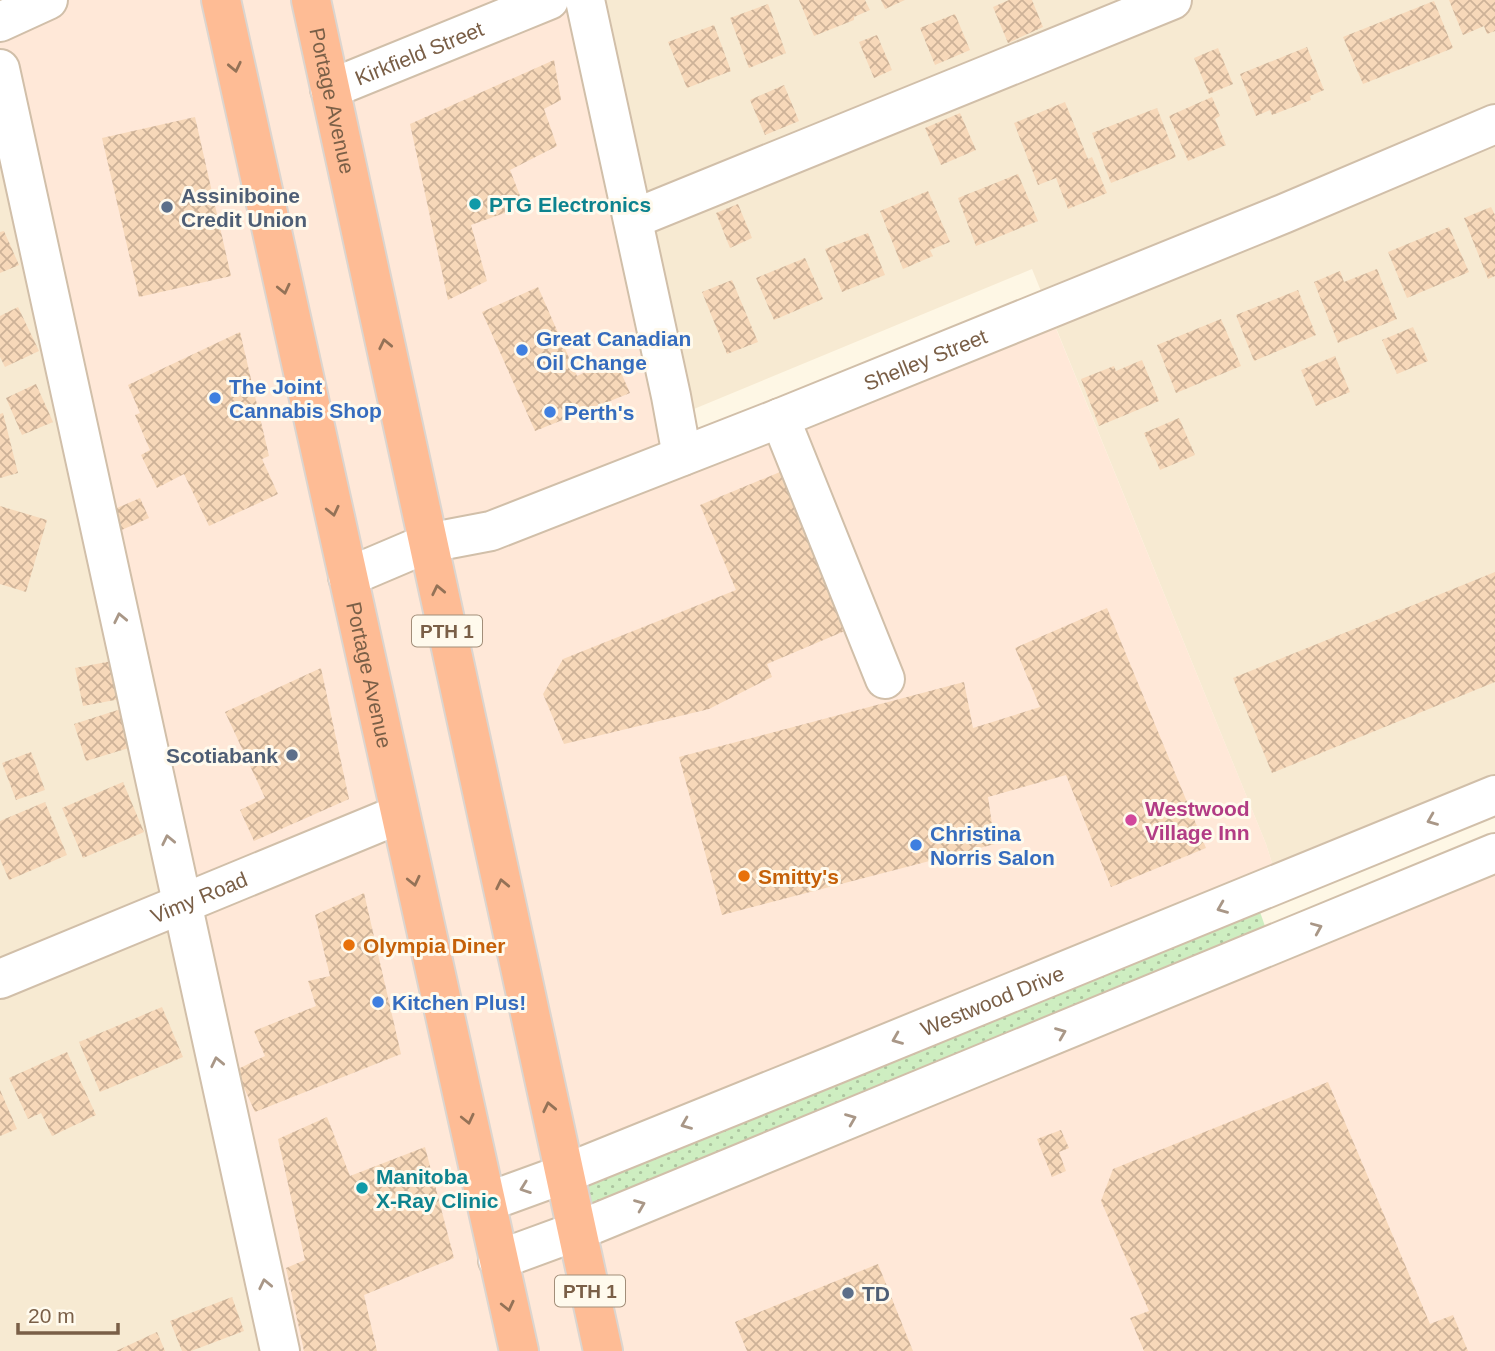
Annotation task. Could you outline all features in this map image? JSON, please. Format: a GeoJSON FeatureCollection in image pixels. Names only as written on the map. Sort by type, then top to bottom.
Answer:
{"type":"FeatureCollection","features":[{"type":"Feature","properties":{"kind":"highway","name":"Portage Avenue"},"geometry":{"type":"LineString","coordinates":[[221,0],[519,1351]]}},
{"type":"Feature","properties":{"kind":"highway","name":"Portage Avenue"},"geometry":{"type":"LineString","coordinates":[[311,0],[603,1351]]}},
{"type":"Feature","properties":{"kind":"street"},"geometry":{"type":"LineString","coordinates":[[0,22],[48,0]]}},
{"type":"Feature","properties":{"kind":"street","name":"Kirkfield Street"},"geometry":{"type":"LineString","coordinates":[[330,89],[549,0]]}},
{"type":"Feature","properties":{"kind":"street"},"geometry":{"type":"LineString","coordinates":[[585,0],[682,456]]}},
{"type":"Feature","properties":{"kind":"street"},"geometry":{"type":"LineString","coordinates":[[633,219],[1172,0]]}},
{"type":"Feature","properties":{"kind":"street"},"geometry":{"type":"LineString","coordinates":[[0,69],[280,1351]]}},
{"type":"Feature","properties":{"kind":"street","name":"Shelley Street"},"geometry":{"type":"LineString","coordinates":[[348,577],[428,543],[491,531],[780,418],[1283,214],[1495,124]]}},
{"type":"Feature","properties":{"kind":"street"},"geometry":{"type":"LineString","coordinates":[[780,418],[885,680]]}},
{"type":"Feature","properties":{"kind":"street","name":"Westwood Drive"},"geometry":{"type":"LineString","coordinates":[[486,1202],[564,1174],[1495,795]]}},
{"type":"Feature","properties":{"kind":"street","name":"Vimy Road"},"geometry":{"type":"LineString","coordinates":[[0,979],[400,814]]}},
{"type":"Feature","properties":{"kind":"street"},"geometry":{"type":"LineString","coordinates":[[498,1260],[577,1231],[1495,853]]}},
{"type":"Feature","properties":{"kind":"shaded area"},"geometry":{"type":"Polygon","coordinates":[[[0,0],[585,0],[682,456],[1048,309],[1266,844],[1278,882],[626,1148],[1495,853],[1495,1351],[280,1351],[0,69],[0,0]]]}},
{"type":"Feature","properties":{"kind":"shaded area"},"geometry":{"type":"Polygon","coordinates":[[[586,0],[1495,0],[1495,795],[1278,882],[1266,844],[1032,269],[677,416],[586,0]]]}},
{"type":"Feature","properties":{"kind":"shaded area"},"geometry":{"type":"Polygon","coordinates":[[[0,69],[280,1351],[0,1351],[0,69]]]}},
{"type":"Feature","properties":{"kind":"green space"},"geometry":{"type":"Polygon","coordinates":[[[1254,895],[1272,946],[577,1231],[564,1174],[1254,895]]]}},
{"type":"Feature","properties":{"kind":"building"},"geometry":{"type":"Polygon","coordinates":[[[799,0],[865,0],[870,10],[854,17],[854,20],[814,36],[799,0]]]}},
{"type":"Feature","properties":{"kind":"building"},"geometry":{"type":"Polygon","coordinates":[[[881,0],[905,0],[885,9],[881,0]]]}},
{"type":"Feature","properties":{"kind":"building"},"geometry":{"type":"Polygon","coordinates":[[[1009,0],[1032,0],[1043,27],[1008,43],[993,7],[1009,0]]]}},
{"type":"Feature","properties":{"kind":"building"},"geometry":{"type":"Polygon","coordinates":[[[1449,0],[1495,0],[1495,31],[1487,34],[1484,26],[1463,35],[1449,0]]]}},
{"type":"Feature","properties":{"kind":"building"},"geometry":{"type":"Polygon","coordinates":[[[1434,1],[1453,48],[1363,84],[1343,37],[1434,1]]]}},
{"type":"Feature","properties":{"kind":"building"},"geometry":{"type":"Polygon","coordinates":[[[768,4],[786,53],[749,68],[730,18],[768,4]]]}},
{"type":"Feature","properties":{"kind":"building"},"geometry":{"type":"Polygon","coordinates":[[[955,14],[970,50],[935,65],[920,28],[955,14]]]}},
{"type":"Feature","properties":{"kind":"building"},"geometry":{"type":"Polygon","coordinates":[[[714,25],[731,71],[687,88],[668,42],[714,25]]]}},
{"type":"Feature","properties":{"kind":"building"},"geometry":{"type":"Polygon","coordinates":[[[877,35],[892,70],[874,78],[859,42],[877,35]]]}},
{"type":"Feature","properties":{"kind":"building"},"geometry":{"type":"Polygon","coordinates":[[[1307,47],[1324,90],[1310,96],[1311,100],[1272,115],[1270,110],[1256,116],[1240,74],[1307,47]]]}},
{"type":"Feature","properties":{"kind":"building"},"geometry":{"type":"Polygon","coordinates":[[[1218,48],[1233,84],[1209,94],[1194,58],[1218,48]]]}},
{"type":"Feature","properties":{"kind":"building"},"geometry":{"type":"Polygon","coordinates":[[[554,60],[561,100],[544,109],[557,146],[510,170],[524,206],[471,225],[487,281],[448,300],[410,124],[554,60]]]}},
{"type":"Feature","properties":{"kind":"building"},"geometry":{"type":"Polygon","coordinates":[[[784,85],[799,121],[765,135],[750,100],[784,85]]]}},
{"type":"Feature","properties":{"kind":"building"},"geometry":{"type":"Polygon","coordinates":[[[1212,97],[1220,116],[1215,119],[1226,145],[1188,161],[1169,116],[1212,97]]]}},
{"type":"Feature","properties":{"kind":"building"},"geometry":{"type":"Polygon","coordinates":[[[1065,102],[1088,159],[1092,157],[1107,193],[1068,209],[1056,178],[1038,185],[1014,123],[1065,102]]]}},
{"type":"Feature","properties":{"kind":"building"},"geometry":{"type":"Polygon","coordinates":[[[1157,108],[1176,157],[1111,183],[1092,133],[1157,108]]]}},
{"type":"Feature","properties":{"kind":"building"},"geometry":{"type":"Polygon","coordinates":[[[960,113],[976,150],[941,165],[925,128],[960,113]]]}},
{"type":"Feature","properties":{"kind":"building","name":"Assiniboine Credit Union"},"geometry":{"type":"Polygon","coordinates":[[[195,117],[231,276],[139,297],[102,138],[195,117]]]}},
{"type":"Feature","properties":{"kind":"building"},"geometry":{"type":"Polygon","coordinates":[[[1018,174],[1038,221],[976,246],[958,198],[1018,174]]]}},
{"type":"Feature","properties":{"kind":"building"},"geometry":{"type":"Polygon","coordinates":[[[928,191],[950,242],[930,250],[933,256],[903,269],[880,211],[928,191]]]}},
{"type":"Feature","properties":{"kind":"building"},"geometry":{"type":"Polygon","coordinates":[[[738,204],[752,238],[730,248],[716,213],[738,204]]]}},
{"type":"Feature","properties":{"kind":"building"},"geometry":{"type":"Polygon","coordinates":[[[1491,207],[1495,215],[1495,276],[1488,279],[1464,218],[1491,207]]]}},
{"type":"Feature","properties":{"kind":"building"},"geometry":{"type":"Polygon","coordinates":[[[1449,227],[1469,272],[1407,298],[1388,252],[1449,227]]]}},
{"type":"Feature","properties":{"kind":"building"},"geometry":{"type":"Polygon","coordinates":[[[4,231],[19,265],[0,273],[0,232],[4,231]]]}},
{"type":"Feature","properties":{"kind":"building"},"geometry":{"type":"Polygon","coordinates":[[[868,233],[885,275],[842,292],[825,249],[868,233]]]}},
{"type":"Feature","properties":{"kind":"building"},"geometry":{"type":"Polygon","coordinates":[[[805,258],[823,299],[774,320],[756,278],[805,258]]]}},
{"type":"Feature","properties":{"kind":"building"},"geometry":{"type":"Polygon","coordinates":[[[1377,269],[1397,319],[1338,343],[1314,282],[1340,271],[1344,282],[1377,269]]]}},
{"type":"Feature","properties":{"kind":"building"},"geometry":{"type":"Polygon","coordinates":[[[732,280],[758,342],[727,354],[702,292],[732,280]]]}},
{"type":"Feature","properties":{"kind":"building"},"geometry":{"type":"Polygon","coordinates":[[[538,287],[577,376],[615,359],[630,393],[535,431],[482,312],[538,287]]]}},
{"type":"Feature","properties":{"kind":"building"},"geometry":{"type":"Polygon","coordinates":[[[1298,290],[1316,335],[1254,361],[1236,315],[1298,290]]]}},
{"type":"Feature","properties":{"kind":"building"},"geometry":{"type":"Polygon","coordinates":[[[18,307],[39,351],[5,367],[0,357],[0,316],[18,307]]]}},
{"type":"Feature","properties":{"kind":"building"},"geometry":{"type":"Polygon","coordinates":[[[1221,319],[1241,366],[1176,393],[1157,345],[1221,319]]]}},
{"type":"Feature","properties":{"kind":"building"},"geometry":{"type":"Polygon","coordinates":[[[1413,327],[1428,361],[1397,374],[1382,340],[1413,327]]]}},
{"type":"Feature","properties":{"kind":"building"},"geometry":{"type":"Polygon","coordinates":[[[240,332],[269,456],[262,459],[278,494],[209,526],[184,474],[157,488],[141,455],[150,450],[135,415],[140,413],[128,385],[240,332]]]}},
{"type":"Feature","properties":{"kind":"building"},"geometry":{"type":"Polygon","coordinates":[[[1335,356],[1350,392],[1316,406],[1301,370],[1335,356]]]}},
{"type":"Feature","properties":{"kind":"building"},"geometry":{"type":"Polygon","coordinates":[[[1142,360],[1159,401],[1099,426],[1081,379],[1114,366],[1116,371],[1142,360]]]}},
{"type":"Feature","properties":{"kind":"building"},"geometry":{"type":"Polygon","coordinates":[[[36,384],[53,422],[22,435],[6,398],[36,384]]]}},
{"type":"Feature","properties":{"kind":"building"},"geometry":{"type":"Polygon","coordinates":[[[3,413],[18,473],[0,478],[0,414],[3,413]]]}},
{"type":"Feature","properties":{"kind":"building"},"geometry":{"type":"Polygon","coordinates":[[[1179,418],[1195,455],[1160,470],[1144,433],[1179,418]]]}},
{"type":"Feature","properties":{"kind":"building"},"geometry":{"type":"Polygon","coordinates":[[[780,472],[847,630],[767,664],[772,677],[709,709],[564,744],[543,694],[563,659],[736,590],[700,505],[780,472]]]}},
{"type":"Feature","properties":{"kind":"building"},"geometry":{"type":"Polygon","coordinates":[[[140,498],[149,518],[117,532],[108,512],[140,498]]]}},
{"type":"Feature","properties":{"kind":"building"},"geometry":{"type":"Polygon","coordinates":[[[0,506],[47,520],[26,592],[0,584],[0,506]]]}},
{"type":"Feature","properties":{"kind":"building"},"geometry":{"type":"Polygon","coordinates":[[[1495,572],[1495,682],[1272,773],[1233,678],[1495,572]]]}},
{"type":"Feature","properties":{"kind":"building"},"geometry":{"type":"Polygon","coordinates":[[[1107,608],[1206,848],[1111,887],[1066,775],[988,797],[995,844],[722,915],[679,757],[964,682],[973,728],[1040,707],[1015,648],[1107,608]]]}},
{"type":"Feature","properties":{"kind":"building"},"geometry":{"type":"Polygon","coordinates":[[[112,661],[120,699],[83,706],[75,668],[112,661]]]}},
{"type":"Feature","properties":{"kind":"building","name":"Scotiabank"},"geometry":{"type":"Polygon","coordinates":[[[321,668],[349,799],[254,841],[240,810],[265,798],[225,712],[321,668]]]}},
{"type":"Feature","properties":{"kind":"building"},"geometry":{"type":"Polygon","coordinates":[[[121,709],[132,747],[86,761],[74,724],[121,709]]]}},
{"type":"Feature","properties":{"kind":"building"},"geometry":{"type":"Polygon","coordinates":[[[31,752],[45,790],[16,800],[2,763],[31,752]]]}},
{"type":"Feature","properties":{"kind":"building"},"geometry":{"type":"Polygon","coordinates":[[[123,782],[144,832],[83,858],[62,808],[123,782]]]}},
{"type":"Feature","properties":{"kind":"building"},"geometry":{"type":"Polygon","coordinates":[[[45,802],[67,855],[9,880],[0,859],[0,821],[45,802]]]}},
{"type":"Feature","properties":{"kind":"building"},"geometry":{"type":"Polygon","coordinates":[[[364,893],[401,1054],[255,1112],[236,1070],[265,1056],[254,1031],[316,1006],[308,981],[330,976],[315,915],[364,893]]]}},
{"type":"Feature","properties":{"kind":"building"},"geometry":{"type":"Polygon","coordinates":[[[162,1007],[183,1057],[100,1092],[79,1042],[162,1007]]]}},
{"type":"Feature","properties":{"kind":"building"},"geometry":{"type":"Polygon","coordinates":[[[67,1052],[96,1115],[52,1136],[41,1113],[28,1119],[9,1078],[67,1052]]]}},
{"type":"Feature","properties":{"kind":"building"},"geometry":{"type":"Polygon","coordinates":[[[1328,1082],[1430,1324],[1453,1315],[1468,1351],[1144,1351],[1130,1318],[1149,1311],[1101,1201],[1113,1169],[1328,1082]]]}},
{"type":"Feature","properties":{"kind":"building"},"geometry":{"type":"Polygon","coordinates":[[[0,1090],[17,1129],[0,1136],[0,1090]]]}},
{"type":"Feature","properties":{"kind":"building"},"geometry":{"type":"Polygon","coordinates":[[[327,1117],[350,1176],[425,1147],[454,1258],[364,1295],[377,1351],[304,1351],[286,1268],[305,1260],[278,1139],[327,1117]]]}},
{"type":"Feature","properties":{"kind":"building"},"geometry":{"type":"Polygon","coordinates":[[[1061,1130],[1069,1148],[1059,1152],[1066,1171],[1052,1177],[1037,1139],[1061,1130]]]}},
{"type":"Feature","properties":{"kind":"building","name":"TD"},"geometry":{"type":"Polygon","coordinates":[[[878,1264],[913,1351],[747,1351],[735,1322],[878,1264]]]}},
{"type":"Feature","properties":{"kind":"building"},"geometry":{"type":"Polygon","coordinates":[[[232,1297],[244,1331],[191,1351],[182,1351],[170,1321],[232,1297]]]}},
{"type":"Feature","properties":{"kind":"building"},"geometry":{"type":"Polygon","coordinates":[[[157,1332],[165,1351],[116,1351],[157,1332]]]}},
{"type":"Feature","properties":{"kind":"place","name":"PTG Electronics"},"geometry":{"type":"Point","coordinates":[475,204]}},
{"type":"Feature","properties":{"kind":"place","name":"Assiniboine Credit Union"},"geometry":{"type":"Point","coordinates":[167,207]}},
{"type":"Feature","properties":{"kind":"place","name":"Great Canadian Oil Change"},"geometry":{"type":"Point","coordinates":[522,350]}},
{"type":"Feature","properties":{"kind":"place","name":"The Joint Cannabis Shop"},"geometry":{"type":"Point","coordinates":[215,398]}},
{"type":"Feature","properties":{"kind":"place","name":"Perth's"},"geometry":{"type":"Point","coordinates":[550,412]}},
{"type":"Feature","properties":{"kind":"place","name":"Scotiabank"},"geometry":{"type":"Point","coordinates":[292,755]}},
{"type":"Feature","properties":{"kind":"place","name":"Westwood Village Inn"},"geometry":{"type":"Point","coordinates":[1131,820]}},
{"type":"Feature","properties":{"kind":"place","name":"Christina Norris Salon"},"geometry":{"type":"Point","coordinates":[916,845]}},
{"type":"Feature","properties":{"kind":"place","name":"Smitty's"},"geometry":{"type":"Point","coordinates":[744,876]}},
{"type":"Feature","properties":{"kind":"place","name":"Olympia Diner"},"geometry":{"type":"Point","coordinates":[349,945]}},
{"type":"Feature","properties":{"kind":"place","name":"Kitchen Plus!"},"geometry":{"type":"Point","coordinates":[378,1002]}},
{"type":"Feature","properties":{"kind":"place","name":"Manitoba X-Ray Clinic"},"geometry":{"type":"Point","coordinates":[362,1188]}},
{"type":"Feature","properties":{"kind":"place","name":"TD"},"geometry":{"type":"Point","coordinates":[848,1293]}}]}
